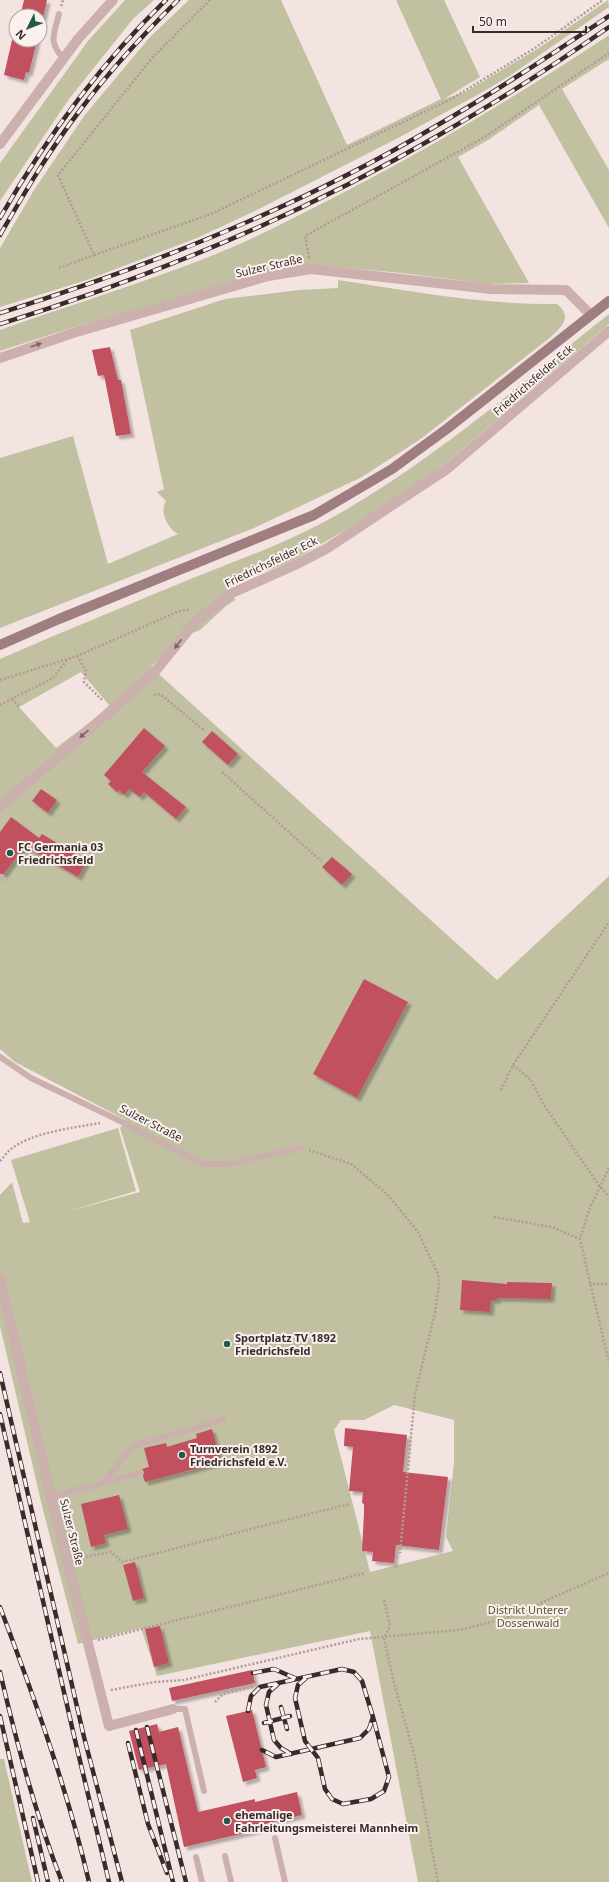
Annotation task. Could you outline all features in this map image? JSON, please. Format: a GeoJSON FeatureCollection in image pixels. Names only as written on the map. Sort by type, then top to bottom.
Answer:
{"type":"FeatureCollection","features":[{"type":"Feature","properties":{"kind":"main road"},"geometry":{"type":"LineString","coordinates":[[0,645],[59,619],[314,515],[404,460],[448,428],[609,301]]}},
{"type":"Feature","properties":{"kind":"street"},"geometry":{"type":"LineString","coordinates":[[0,144],[63,58],[112,0]]}},
{"type":"Feature","properties":{"kind":"street","name":"Sulzer Straße"},"geometry":{"type":"LineString","coordinates":[[0,358],[73,333],[268,276],[311,269],[491,289],[566,290],[591,315]]}},
{"type":"Feature","properties":{"kind":"street","name":"Friedrichsfelder Eck"},"geometry":{"type":"LineString","coordinates":[[0,807],[153,674],[195,622],[203,615],[232,593],[295,565],[326,548],[447,469],[609,331]]}},
{"type":"Feature","properties":{"kind":"street","name":"Sulzer Straße"},"geometry":{"type":"LineString","coordinates":[[0,1279],[51,1497],[109,1726],[173,1709]]}},
{"type":"Feature","properties":{"kind":"lane"},"geometry":{"type":"LineString","coordinates":[[59,14],[52,39],[55,49],[63,58]]}},
{"type":"Feature","properties":{"kind":"lane","name":"Sulzer Straße"},"geometry":{"type":"LineString","coordinates":[[0,1057],[31,1078],[204,1164],[229,1164],[301,1148]]}},
{"type":"Feature","properties":{"kind":"lane"},"geometry":{"type":"LineString","coordinates":[[103,1483],[133,1446],[224,1419]]}},
{"type":"Feature","properties":{"kind":"lane"},"geometry":{"type":"LineString","coordinates":[[51,1497],[140,1473]]}},
{"type":"Feature","properties":{"kind":"lane"},"geometry":{"type":"LineString","coordinates":[[173,1709],[185,1710],[204,1791]]}},
{"type":"Feature","properties":{"kind":"lane"},"geometry":{"type":"LineString","coordinates":[[275,1838],[285,1882]]}},
{"type":"Feature","properties":{"kind":"lane"},"geometry":{"type":"LineString","coordinates":[[225,1856],[231,1882]]}},
{"type":"Feature","properties":{"kind":"lane"},"geometry":{"type":"LineString","coordinates":[[196,1857],[202,1882]]}},
{"type":"Feature","properties":{"kind":"path"},"geometry":{"type":"LineString","coordinates":[[94,255],[58,175],[153,56],[210,0]]}},
{"type":"Feature","properties":{"kind":"path"},"geometry":{"type":"LineString","coordinates":[[59,268],[212,214],[451,99],[535,48],[603,0]]}},
{"type":"Feature","properties":{"kind":"path"},"geometry":{"type":"LineString","coordinates":[[311,269],[305,236],[483,138],[609,53]]}},
{"type":"Feature","properties":{"kind":"path"},"geometry":{"type":"LineString","coordinates":[[0,680],[68,660],[179,611],[189,610],[203,615]]}},
{"type":"Feature","properties":{"kind":"path"},"geometry":{"type":"LineString","coordinates":[[77,656],[86,671],[84,682],[111,710]]}},
{"type":"Feature","properties":{"kind":"path"},"geometry":{"type":"LineString","coordinates":[[0,706],[53,678],[68,660]]}},
{"type":"Feature","properties":{"kind":"path"},"geometry":{"type":"LineString","coordinates":[[154,695],[160,694],[204,731]]}},
{"type":"Feature","properties":{"kind":"path"},"geometry":{"type":"LineString","coordinates":[[12,699],[19,707]]}},
{"type":"Feature","properties":{"kind":"path"},"geometry":{"type":"LineString","coordinates":[[222,772],[321,861]]}},
{"type":"Feature","properties":{"kind":"path"},"geometry":{"type":"LineString","coordinates":[[500,1090],[513,1065],[609,922]]}},
{"type":"Feature","properties":{"kind":"path"},"geometry":{"type":"LineString","coordinates":[[513,1065],[531,1080],[542,1102],[600,1187],[609,1196]]}},
{"type":"Feature","properties":{"kind":"path"},"geometry":{"type":"LineString","coordinates":[[0,1161],[11,1149],[25,1142],[54,1132],[118,1120]]}},
{"type":"Feature","properties":{"kind":"path"},"geometry":{"type":"LineString","coordinates":[[301,1148],[351,1164],[388,1195],[418,1232],[438,1274],[439,1284],[435,1313],[415,1394],[400,1553]]}},
{"type":"Feature","properties":{"kind":"path"},"geometry":{"type":"LineString","coordinates":[[609,1168],[589,1210],[580,1239],[589,1284],[609,1363]]}},
{"type":"Feature","properties":{"kind":"path"},"geometry":{"type":"LineString","coordinates":[[494,1217],[552,1227],[580,1239]]}},
{"type":"Feature","properties":{"kind":"path"},"geometry":{"type":"LineString","coordinates":[[589,1284],[609,1284]]}},
{"type":"Feature","properties":{"kind":"path"},"geometry":{"type":"LineString","coordinates":[[67,1560],[111,1552],[122,1562],[349,1504]]}},
{"type":"Feature","properties":{"kind":"path"},"geometry":{"type":"LineString","coordinates":[[100,1692],[155,1682],[184,1680],[359,1640],[459,1630],[504,1619],[609,1572]]}},
{"type":"Feature","properties":{"kind":"path"},"geometry":{"type":"LineString","coordinates":[[88,1643],[366,1573]]}},
{"type":"Feature","properties":{"kind":"path"},"geometry":{"type":"LineString","coordinates":[[384,1600],[390,1626],[384,1638],[394,1683],[414,1754],[438,1882]]}},
{"type":"Feature","properties":{"kind":"path"},"geometry":{"type":"LineString","coordinates":[[215,1702],[223,1694],[253,1687]]}},
{"type":"Feature","properties":{"kind":"green space"},"geometry":{"type":"Polygon","coordinates":[[[125,0],[154,0],[133,19],[69,99],[0,201],[0,163],[88,41],[125,0]]]}},
{"type":"Feature","properties":{"kind":"green space"},"geometry":{"type":"Polygon","coordinates":[[[189,0],[281,0],[347,145],[441,99],[396,0],[444,0],[480,77],[444,99],[465,92],[539,48],[608,0],[609,7],[508,77],[479,94],[398,138],[255,211],[197,238],[87,280],[0,307],[0,248],[34,190],[84,116],[150,37],[189,0]]]}},
{"type":"Feature","properties":{"kind":"green space"},"geometry":{"type":"Polygon","coordinates":[[[609,35],[609,59],[562,89],[609,170],[609,228],[539,105],[488,140],[458,157],[529,283],[489,284],[401,273],[316,265],[217,288],[68,329],[0,351],[0,330],[172,271],[228,249],[270,230],[374,177],[442,139],[543,78],[609,35]]]}},
{"type":"Feature","properties":{"kind":"green space"},"geometry":{"type":"Polygon","coordinates":[[[338,280],[474,300],[529,304],[557,304],[562,308],[565,317],[560,328],[552,336],[422,438],[362,477],[254,528],[0,628],[0,458],[73,436],[108,564],[178,534],[174,532],[166,520],[164,515],[164,505],[166,501],[157,492],[164,489],[130,330],[225,299],[299,290],[338,288],[338,280]]]}},
{"type":"Feature","properties":{"kind":"green space","name":"Distrikt Unterer Dossenwald"},"geometry":{"type":"Polygon","coordinates":[[[609,314],[609,324],[445,464],[387,506],[292,561],[230,586],[235,600],[226,606],[200,630],[178,639],[151,667],[497,980],[609,876],[609,1882],[418,1882],[370,1631],[157,1676],[141,1628],[78,1644],[43,1510],[0,1326],[0,1195],[12,1182],[23,1223],[30,1222],[11,1160],[118,1128],[136,1191],[69,1211],[140,1192],[120,1128],[126,1120],[15,1062],[0,1049],[0,659],[120,608],[244,558],[326,521],[364,499],[472,424],[609,314]],[[81,672],[19,707],[56,748],[106,710],[109,705],[81,672]],[[394,1405],[364,1420],[341,1420],[334,1430],[370,1572],[453,1551],[446,1537],[454,1463],[454,1420],[394,1405]]]}},
{"type":"Feature","properties":{"kind":"green space"},"geometry":{"type":"Polygon","coordinates":[[[0,1759],[4,1759],[32,1882],[0,1882],[0,1759]]]}},
{"type":"Feature","properties":{"kind":"building"},"geometry":{"type":"Polygon","coordinates":[[[24,0],[47,0],[45,8],[22,8],[24,0]]]}},
{"type":"Feature","properties":{"kind":"building"},"geometry":{"type":"Polygon","coordinates":[[[10,48],[35,48],[29,73],[26,72],[24,80],[4,75],[10,48]]]}},
{"type":"Feature","properties":{"kind":"building"},"geometry":{"type":"Polygon","coordinates":[[[110,347],[118,380],[121,380],[131,434],[116,436],[104,375],[98,376],[92,350],[110,347]]]}},
{"type":"Feature","properties":{"kind":"building"},"geometry":{"type":"Polygon","coordinates":[[[144,728],[165,746],[142,772],[186,807],[176,819],[144,792],[140,797],[129,789],[124,795],[119,790],[117,792],[108,784],[111,781],[104,775],[144,728]]]}},
{"type":"Feature","properties":{"kind":"building"},"geometry":{"type":"Polygon","coordinates":[[[212,731],[238,754],[228,765],[202,742],[212,731]]]}},
{"type":"Feature","properties":{"kind":"building"},"geometry":{"type":"Polygon","coordinates":[[[41,789],[57,800],[48,813],[32,801],[41,789]]]}},
{"type":"Feature","properties":{"kind":"building"},"geometry":{"type":"Polygon","coordinates":[[[11,817],[39,838],[42,834],[87,861],[78,877],[25,846],[4,874],[0,874],[0,832],[11,817]]]}},
{"type":"Feature","properties":{"kind":"building"},"geometry":{"type":"Polygon","coordinates":[[[332,857],[352,874],[342,885],[322,867],[332,857]]]}},
{"type":"Feature","properties":{"kind":"building"},"geometry":{"type":"Polygon","coordinates":[[[364,979],[408,1002],[357,1098],[313,1074],[364,979]]]}},
{"type":"Feature","properties":{"kind":"building"},"geometry":{"type":"Polygon","coordinates":[[[462,1280],[507,1284],[507,1282],[552,1283],[551,1299],[497,1298],[497,1300],[491,1300],[490,1312],[460,1310],[462,1280]]]}},
{"type":"Feature","properties":{"kind":"building"},"geometry":{"type":"Polygon","coordinates":[[[345,1428],[407,1435],[403,1472],[448,1477],[439,1550],[396,1545],[394,1563],[372,1561],[373,1552],[362,1551],[364,1513],[364,1504],[362,1503],[363,1492],[349,1491],[353,1447],[344,1446],[345,1428]]]}},
{"type":"Feature","properties":{"kind":"building","name":"Turnverein 1892 Friedrichsfeld e.V."},"geometry":{"type":"Polygon","coordinates":[[[212,1429],[221,1462],[145,1482],[143,1476],[144,1472],[142,1469],[149,1467],[144,1448],[166,1443],[167,1447],[197,1438],[196,1434],[212,1429]]]}},
{"type":"Feature","properties":{"kind":"building"},"geometry":{"type":"Polygon","coordinates":[[[119,1495],[128,1529],[104,1535],[106,1543],[91,1547],[81,1504],[119,1495]]]}},
{"type":"Feature","properties":{"kind":"building"},"geometry":{"type":"Polygon","coordinates":[[[135,1562],[144,1598],[133,1601],[123,1565],[135,1562]]]}},
{"type":"Feature","properties":{"kind":"building"},"geometry":{"type":"Polygon","coordinates":[[[160,1626],[169,1663],[154,1667],[145,1629],[160,1626]]]}},
{"type":"Feature","properties":{"kind":"building"},"geometry":{"type":"Polygon","coordinates":[[[252,1670],[255,1683],[172,1701],[169,1688],[252,1670]]]}},
{"type":"Feature","properties":{"kind":"building"},"geometry":{"type":"Polygon","coordinates":[[[252,1710],[266,1767],[255,1770],[257,1778],[243,1782],[226,1716],[252,1710]]]}},
{"type":"Feature","properties":{"kind":"building"},"geometry":{"type":"Polygon","coordinates":[[[157,1724],[159,1732],[178,1727],[198,1812],[255,1799],[255,1802],[297,1792],[302,1815],[261,1825],[262,1829],[184,1847],[166,1764],[139,1770],[129,1731],[157,1724]]]}},
{"type":"Feature","properties":{"kind":"railway"},"geometry":{"type":"LineString","coordinates":[[0,218],[36,159],[76,103],[119,50],[166,0]]}},
{"type":"Feature","properties":{"kind":"railway"},"geometry":{"type":"LineString","coordinates":[[0,235],[48,155],[81,109],[128,53],[178,0]]}},
{"type":"Feature","properties":{"kind":"railway"},"geometry":{"type":"LineString","coordinates":[[0,313],[57,295],[168,255],[224,232],[332,183],[458,113],[609,16]]}},
{"type":"Feature","properties":{"kind":"railway"},"geometry":{"type":"LineString","coordinates":[[0,324],[57,306],[169,265],[280,218],[334,192],[482,110],[609,27]]}},
{"type":"Feature","properties":{"kind":"railway"},"geometry":{"type":"LineString","coordinates":[[0,1373],[84,1737],[122,1882]]}},
{"type":"Feature","properties":{"kind":"railway"},"geometry":{"type":"LineString","coordinates":[[0,1414],[109,1882]]}},
{"type":"Feature","properties":{"kind":"railway"},"geometry":{"type":"LineString","coordinates":[[0,1607],[60,1777],[71,1812],[89,1882]]}},
{"type":"Feature","properties":{"kind":"railway"},"geometry":{"type":"LineString","coordinates":[[253,1673],[274,1669],[297,1679]]}},
{"type":"Feature","properties":{"kind":"railway"},"geometry":{"type":"LineString","coordinates":[[248,1711],[251,1696],[260,1687],[342,1669],[354,1672],[362,1681],[373,1717],[369,1729],[360,1738],[276,1757],[262,1750]]}},
{"type":"Feature","properties":{"kind":"railway"},"geometry":{"type":"LineString","coordinates":[[0,1672],[27,1778],[43,1830],[62,1882]]}},
{"type":"Feature","properties":{"kind":"railway"},"geometry":{"type":"LineString","coordinates":[[306,1678],[298,1685],[295,1698],[305,1741],[318,1758],[325,1789],[332,1799],[343,1804],[371,1799],[384,1791],[389,1777],[373,1717]]}},
{"type":"Feature","properties":{"kind":"railway"},"geometry":{"type":"LineString","coordinates":[[278,1684],[269,1692],[266,1705],[274,1740],[281,1748],[291,1754]]}},
{"type":"Feature","properties":{"kind":"railway"},"geometry":{"type":"LineString","coordinates":[[281,1707],[287,1729]]}},
{"type":"Feature","properties":{"kind":"railway"},"geometry":{"type":"LineString","coordinates":[[0,1716],[38,1882]]}},
{"type":"Feature","properties":{"kind":"railway"},"geometry":{"type":"LineString","coordinates":[[264,1723],[290,1716]]}},
{"type":"Feature","properties":{"kind":"railway"},"geometry":{"type":"LineString","coordinates":[[147,1727],[186,1882]]}},
{"type":"Feature","properties":{"kind":"railway"},"geometry":{"type":"LineString","coordinates":[[136,1730],[173,1882]]}},
{"type":"Feature","properties":{"kind":"railway"},"geometry":{"type":"LineString","coordinates":[[128,1743],[148,1824],[167,1873]]}},
{"type":"Feature","properties":{"kind":"railway"},"geometry":{"type":"LineString","coordinates":[[33,1818],[48,1882]]}},
{"type":"Feature","properties":{"kind":"place","name":"FC Germania 03 Friedrichsfeld"},"geometry":{"type":"Point","coordinates":[10,853]}},
{"type":"Feature","properties":{"kind":"place","name":"Sportplatz TV 1892 Friedrichsfeld"},"geometry":{"type":"Point","coordinates":[227,1344]}},
{"type":"Feature","properties":{"kind":"place","name":"Turnverein 1892 Friedrichsfeld e.V."},"geometry":{"type":"Point","coordinates":[182,1455]}},
{"type":"Feature","properties":{"kind":"place","name":"ehemalige Fahrleitungsmeisterei Mannheim"},"geometry":{"type":"Point","coordinates":[227,1821]}}]}
